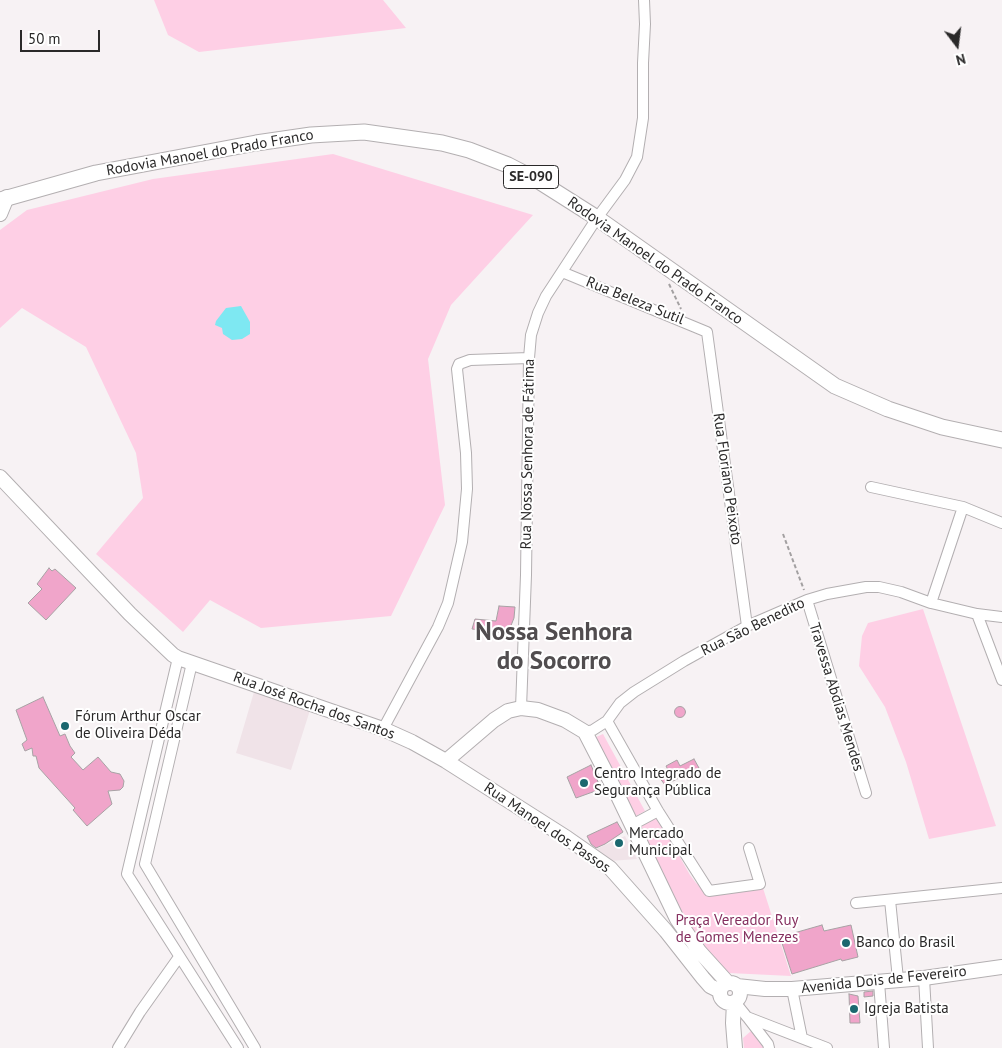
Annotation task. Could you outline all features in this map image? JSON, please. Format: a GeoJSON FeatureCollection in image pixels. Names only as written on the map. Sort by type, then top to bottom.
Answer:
{"type":"FeatureCollection","features":[{"type":"Feature","properties":{"kind":"main road","name":"Rodovia Manoel do Prado Franco"},"geometry":{"type":"LineString","coordinates":[[4,199],[96,173],[256,143],[312,135],[364,132],[433,142],[469,150],[508,165],[537,180],[597,218],[836,386],[888,410],[942,428],[1002,440]]}},
{"type":"Feature","properties":{"kind":"street","name":"Rua Nossa Senhora de Fátima"},"geometry":{"type":"LineString","coordinates":[[521,708],[532,335],[538,313],[562,272],[597,218],[625,180],[638,157],[643,118],[644,0]]}},
{"type":"Feature","properties":{"kind":"street"},"geometry":{"type":"LineString","coordinates":[[0,214],[4,199]]}},
{"type":"Feature","properties":{"kind":"street","name":"Rua Beleza Sutil"},"geometry":{"type":"LineString","coordinates":[[562,272],[707,332]]}},
{"type":"Feature","properties":{"kind":"street","name":"Rua Floriano Peixoto"},"geometry":{"type":"LineString","coordinates":[[707,332],[747,626]]}},
{"type":"Feature","properties":{"kind":"street"},"geometry":{"type":"LineString","coordinates":[[383,729],[438,627],[448,603],[462,542],[467,489],[466,453],[457,368],[459,364],[476,359],[530,358]]}},
{"type":"Feature","properties":{"kind":"street"},"geometry":{"type":"LineString","coordinates":[[0,477],[130,614],[178,658],[127,874],[238,1048]]}},
{"type":"Feature","properties":{"kind":"street"},"geometry":{"type":"LineString","coordinates":[[871,487],[963,507],[1002,523]]}},
{"type":"Feature","properties":{"kind":"street"},"geometry":{"type":"LineString","coordinates":[[930,603],[963,507]]}},
{"type":"Feature","properties":{"kind":"street","name":"Rua São Benedito"},"geometry":{"type":"LineString","coordinates":[[585,732],[607,722],[620,703],[634,692],[684,661],[747,626],[807,600],[847,590],[880,587],[901,592],[930,603],[977,614],[1002,617]]}},
{"type":"Feature","properties":{"kind":"street","name":"Travessa Abdias Mendes"},"geometry":{"type":"LineString","coordinates":[[807,600],[866,793]]}},
{"type":"Feature","properties":{"kind":"street"},"geometry":{"type":"LineString","coordinates":[[977,614],[1002,680]]}},
{"type":"Feature","properties":{"kind":"street","name":"Rua José Rocha dos Santos"},"geometry":{"type":"LineString","coordinates":[[178,658],[383,729],[412,742],[446,761]]}},
{"type":"Feature","properties":{"kind":"street"},"geometry":{"type":"LineString","coordinates":[[192,662],[145,864],[255,1048]]}},
{"type":"Feature","properties":{"kind":"street"},"geometry":{"type":"LineString","coordinates":[[446,761],[494,720],[508,711],[521,708],[538,710],[565,720],[585,732],[632,825],[676,919],[768,1044],[769,1048]]}},
{"type":"Feature","properties":{"kind":"street"},"geometry":{"type":"LineString","coordinates":[[607,722],[658,811],[710,891],[760,884],[749,848]]}},
{"type":"Feature","properties":{"kind":"street","name":"Rua Manoel dos Passos"},"geometry":{"type":"LineString","coordinates":[[446,761],[567,838],[610,868],[666,931],[710,986],[731,994]]}},
{"type":"Feature","properties":{"kind":"street"},"geometry":{"type":"LineString","coordinates":[[632,825],[658,811]]}},
{"type":"Feature","properties":{"kind":"street"},"geometry":{"type":"LineString","coordinates":[[856,903],[1002,888]]}},
{"type":"Feature","properties":{"kind":"street"},"geometry":{"type":"LineString","coordinates":[[890,900],[898,979]]}},
{"type":"Feature","properties":{"kind":"street"},"geometry":{"type":"LineString","coordinates":[[118,1048],[140,1012],[179,956]]}},
{"type":"Feature","properties":{"kind":"street","name":"Avenida Dois de Fevereiro"},"geometry":{"type":"LineString","coordinates":[[731,994],[765,989],[792,989],[924,978],[1002,967]]}},
{"type":"Feature","properties":{"kind":"street"},"geometry":{"type":"LineString","coordinates":[[924,978],[928,1048]]}},
{"type":"Feature","properties":{"kind":"street"},"geometry":{"type":"LineString","coordinates":[[879,982],[884,1048]]}},
{"type":"Feature","properties":{"kind":"street"},"geometry":{"type":"LineString","coordinates":[[792,989],[802,1038]]}},
{"type":"Feature","properties":{"kind":"street"},"geometry":{"type":"LineString","coordinates":[[731,994],[726,1012],[733,1023],[735,1048]]}},
{"type":"Feature","properties":{"kind":"street"},"geometry":{"type":"LineString","coordinates":[[747,1017],[827,1048]]}},
{"type":"Feature","properties":{"kind":"path"},"geometry":{"type":"LineString","coordinates":[[665,267],[668,282],[679,307],[695,326]]}},
{"type":"Feature","properties":{"kind":"path"},"geometry":{"type":"LineString","coordinates":[[783,534],[807,600]]}},
{"type":"Feature","properties":{"kind":"shaded area"},"geometry":{"type":"Polygon","coordinates":[[[254,692],[311,707],[291,770],[236,753],[254,692]]]}},
{"type":"Feature","properties":{"kind":"shaded area","name":"Mercado Municipal"},"geometry":{"type":"Polygon","coordinates":[[[625,836],[637,859],[610,861],[594,850],[625,836]]]}},
{"type":"Feature","properties":{"kind":"green space"},"geometry":{"type":"Polygon","coordinates":[[[154,0],[383,0],[406,28],[199,52],[168,35],[154,0]]]}},
{"type":"Feature","properties":{"kind":"green space"},"geometry":{"type":"Polygon","coordinates":[[[333,154],[533,215],[451,305],[428,359],[445,505],[391,616],[261,628],[210,600],[183,632],[96,554],[143,498],[136,453],[86,347],[22,308],[0,328],[0,230],[27,210],[153,179],[333,154]]]}},
{"type":"Feature","properties":{"kind":"green space"},"geometry":{"type":"Polygon","coordinates":[[[923,609],[996,826],[929,839],[906,762],[885,707],[859,666],[862,636],[868,623],[923,609]]]}},
{"type":"Feature","properties":{"kind":"green space"},"geometry":{"type":"Polygon","coordinates":[[[603,734],[645,811],[634,817],[594,738],[603,734]]]}},
{"type":"Feature","properties":{"kind":"green space","name":"Praça Vereador Ruy de Gomes Menezes"},"geometry":{"type":"Polygon","coordinates":[[[657,817],[690,875],[696,883],[709,893],[762,885],[791,976],[729,973],[719,967],[691,931],[637,828],[657,817]]]}},
{"type":"Feature","properties":{"kind":"green space"},"geometry":{"type":"Polygon","coordinates":[[[751,1031],[760,1040],[764,1048],[744,1048],[743,1038],[751,1031]]]}},
{"type":"Feature","properties":{"kind":"water"},"geometry":{"type":"Polygon","coordinates":[[[241,306],[250,322],[250,334],[242,339],[232,340],[223,334],[222,328],[215,325],[216,321],[226,308],[241,306]]]}},
{"type":"Feature","properties":{"kind":"building"},"geometry":{"type":"Polygon","coordinates":[[[49,568],[52,571],[55,569],[76,588],[46,620],[28,603],[42,589],[37,584],[49,568]]]}},
{"type":"Feature","properties":{"kind":"building"},"geometry":{"type":"Polygon","coordinates":[[[499,606],[515,607],[514,618],[508,633],[472,629],[475,619],[496,621],[499,606]]]}},
{"type":"Feature","properties":{"kind":"building"},"geometry":{"type":"Polygon","coordinates":[[[43,697],[60,736],[65,734],[75,753],[71,757],[83,770],[98,757],[111,772],[120,774],[124,781],[123,787],[120,790],[108,791],[112,804],[87,826],[73,810],[75,808],[39,768],[36,756],[33,756],[32,748],[25,751],[22,744],[27,740],[16,710],[43,697]]]}},
{"type":"Feature","properties":{"kind":"building"},"geometry":{"type":"Polygon","coordinates":[[[680,706],[686,712],[680,718],[674,712],[680,706]]]}},
{"type":"Feature","properties":{"kind":"building"},"geometry":{"type":"Polygon","coordinates":[[[694,759],[699,768],[665,785],[659,777],[669,772],[666,766],[677,760],[680,766],[694,759]]]}},
{"type":"Feature","properties":{"kind":"building","name":"Centro Integrado de Segurança Pública"},"geometry":{"type":"Polygon","coordinates":[[[591,765],[601,789],[576,798],[567,777],[591,765]]]}},
{"type":"Feature","properties":{"kind":"building"},"geometry":{"type":"Polygon","coordinates":[[[617,822],[623,832],[596,848],[591,844],[587,836],[617,822]]]}},
{"type":"Feature","properties":{"kind":"building"},"geometry":{"type":"Polygon","coordinates":[[[822,925],[824,931],[851,925],[858,957],[842,961],[841,959],[792,974],[780,937],[822,925]]]}},
{"type":"Feature","properties":{"kind":"building"},"geometry":{"type":"Polygon","coordinates":[[[873,991],[873,996],[864,997],[864,992],[873,991]]]}},
{"type":"Feature","properties":{"kind":"building","name":"Igreja Batista"},"geometry":{"type":"Polygon","coordinates":[[[849,994],[858,996],[860,1023],[850,1023],[849,994]]]}},
{"type":"Feature","properties":{"kind":"place","name":"Fórum Arthur Oscar de Oliveira Déda"},"geometry":{"type":"Point","coordinates":[65,726]}},
{"type":"Feature","properties":{"kind":"place","name":"Centro Integrado de Segurança Pública"},"geometry":{"type":"Point","coordinates":[584,783]}},
{"type":"Feature","properties":{"kind":"place","name":"Mercado Municipal"},"geometry":{"type":"Point","coordinates":[619,843]}},
{"type":"Feature","properties":{"kind":"place","name":"Banco do Brasil"},"geometry":{"type":"Point","coordinates":[846,943]}},
{"type":"Feature","properties":{"kind":"place","name":"Igreja Batista"},"geometry":{"type":"Point","coordinates":[854,1009]}},
{"type":"Feature","properties":{"kind":"district","name":"Nossa Senhora do Socorro"},"geometry":{"type":"Point","coordinates":[554,648]}}]}
